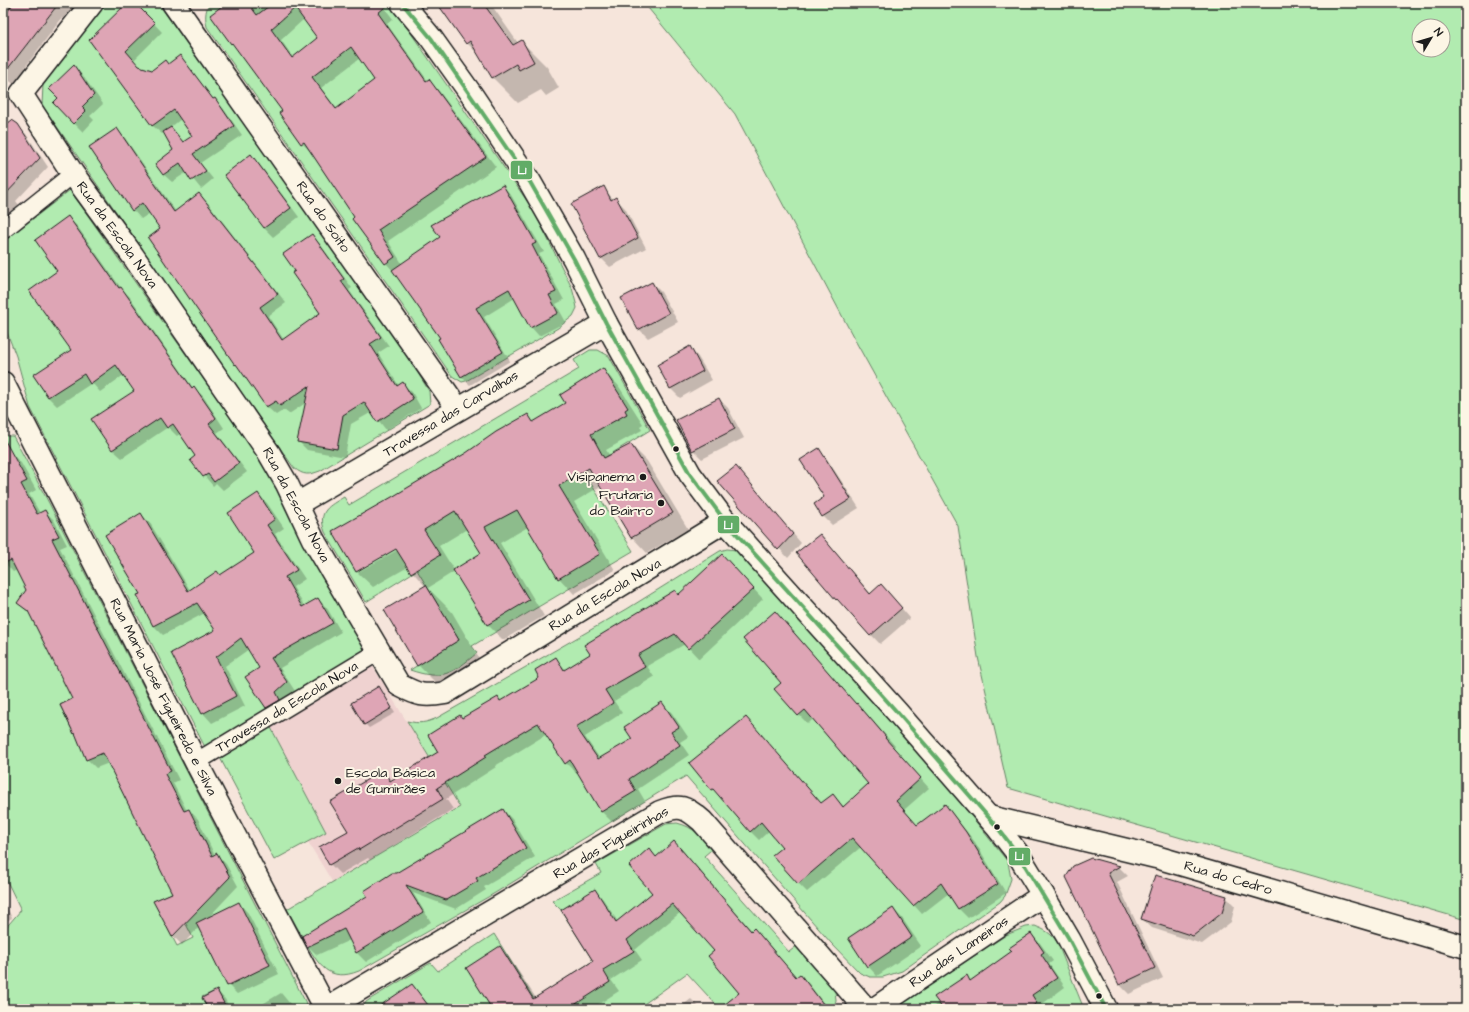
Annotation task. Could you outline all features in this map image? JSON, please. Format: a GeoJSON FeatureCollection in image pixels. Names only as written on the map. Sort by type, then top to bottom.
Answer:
{"type":"FeatureCollection","features":[{"type":"Feature","properties":{"kind":"street","name":"Rua da Escola Nova"},"geometry":{"type":"LineString","coordinates":[[92,3],[21,94],[73,174],[133,256],[243,413],[269,453],[297,504],[314,540],[378,652],[399,685],[414,693],[428,697],[445,693],[725,521]]}},
{"type":"Feature","properties":{"kind":"street","name":"Rua do Soito"},"geometry":{"type":"LineString","coordinates":[[173,3],[458,409]]}},
{"type":"Feature","properties":{"kind":"street"},"geometry":{"type":"LineString","coordinates":[[402,3],[451,65],[507,146],[543,203],[606,323],[690,474],[725,521],[897,712],[989,817],[1018,854],[1072,945],[1106,1009]]}},
{"type":"Feature","properties":{"kind":"street"},"geometry":{"type":"LineString","coordinates":[[3,230],[73,174]]}},
{"type":"Feature","properties":{"kind":"street","name":"Travessa das Carvalhas"},"geometry":{"type":"LineString","coordinates":[[297,504],[606,323]]}},
{"type":"Feature","properties":{"kind":"street","name":"Rua Maria José Figueiredo e Silva"},"geometry":{"type":"LineString","coordinates":[[3,383],[196,762],[326,1009]]}},
{"type":"Feature","properties":{"kind":"street","name":"Travessa da Escola Nova"},"geometry":{"type":"LineString","coordinates":[[196,762],[378,652]]}},
{"type":"Feature","properties":{"kind":"street","name":"Rua das Figueirinhas"},"geometry":{"type":"LineString","coordinates":[[326,1009],[660,812],[671,807],[681,807],[692,812],[702,820],[866,1009]]}},
{"type":"Feature","properties":{"kind":"street","name":"Rua do Cedro"},"geometry":{"type":"LineString","coordinates":[[989,817],[1156,857],[1466,947]]}},
{"type":"Feature","properties":{"kind":"street","name":"Rua das Lameiras"},"geometry":{"type":"LineString","coordinates":[[874,1009],[1043,895]]}},
{"type":"Feature","properties":{"kind":"shaded area","name":"Escola Básica de Gumirães"},"geometry":{"type":"Polygon","coordinates":[[[371,664],[460,807],[333,883],[308,842],[274,860],[218,754],[371,664]]]}},
{"type":"Feature","properties":{"kind":"green space"},"geometry":{"type":"Polygon","coordinates":[[[106,3],[158,3],[394,334],[429,391],[430,404],[320,471],[307,474],[294,468],[42,105],[43,85],[106,3]]]}},
{"type":"Feature","properties":{"kind":"green space"},"geometry":{"type":"Polygon","coordinates":[[[209,3],[388,3],[397,13],[534,211],[572,288],[577,308],[573,316],[558,328],[466,381],[462,382],[452,376],[207,27],[206,15],[209,3]]]}},
{"type":"Feature","properties":{"kind":"green space"},"geometry":{"type":"Polygon","coordinates":[[[644,3],[1466,3],[1466,920],[1008,788],[978,657],[958,526],[856,342],[735,114],[644,3]]]}},
{"type":"Feature","properties":{"kind":"green space"},"geometry":{"type":"Polygon","coordinates":[[[70,190],[266,468],[305,548],[366,650],[206,749],[30,407],[16,356],[3,322],[3,242],[70,190]]]}},
{"type":"Feature","properties":{"kind":"green space"},"geometry":{"type":"Polygon","coordinates":[[[590,350],[598,350],[609,356],[650,430],[583,471],[633,551],[472,646],[477,653],[453,671],[446,674],[430,675],[410,670],[459,640],[417,570],[366,602],[325,532],[322,519],[326,510],[329,506],[344,497],[349,505],[579,369],[574,360],[590,350]]]}},
{"type":"Feature","properties":{"kind":"green space"},"geometry":{"type":"Polygon","coordinates":[[[3,436],[13,436],[50,505],[309,1009],[3,1009],[3,931],[21,910],[3,873],[3,436]],[[76,697],[60,705],[74,734],[90,725],[76,697]],[[172,893],[154,901],[177,946],[193,938],[183,918],[185,917],[172,893]],[[217,990],[202,997],[207,1008],[222,1000],[217,990]]]}},
{"type":"Feature","properties":{"kind":"green space"},"geometry":{"type":"Polygon","coordinates":[[[727,549],[737,550],[775,589],[945,783],[1008,862],[1011,879],[1005,896],[1000,902],[902,971],[883,977],[870,977],[860,973],[831,943],[686,776],[495,893],[359,971],[340,975],[326,970],[315,958],[287,909],[460,807],[407,721],[422,722],[437,718],[627,609],[720,551],[727,549]]]}},
{"type":"Feature","properties":{"kind":"green space"},"geometry":{"type":"Polygon","coordinates":[[[269,724],[326,832],[274,860],[218,754],[269,724]]]}},
{"type":"Feature","properties":{"kind":"green space"},"geometry":{"type":"Polygon","coordinates":[[[677,823],[688,827],[700,836],[711,850],[704,856],[789,952],[798,945],[835,991],[836,1000],[834,1009],[720,1009],[687,973],[637,1009],[362,1009],[366,1002],[427,965],[431,963],[438,971],[494,934],[534,999],[593,961],[561,910],[552,901],[601,873],[596,864],[666,824],[677,823]]]}},
{"type":"Feature","properties":{"kind":"green space"},"geometry":{"type":"Polygon","coordinates":[[[1035,926],[1048,932],[1057,942],[1084,1009],[894,1009],[1006,935],[1026,927],[1035,926]]]}},
{"type":"Feature","properties":{"kind":"building"},"geometry":{"type":"Polygon","coordinates":[[[14,3],[59,3],[3,75],[3,17],[14,3]]]}},
{"type":"Feature","properties":{"kind":"building"},"geometry":{"type":"Polygon","coordinates":[[[127,3],[135,3],[155,23],[126,51],[139,66],[152,70],[165,60],[168,64],[180,55],[213,99],[215,98],[234,126],[193,154],[206,171],[191,181],[180,163],[163,175],[155,164],[173,150],[163,132],[171,127],[183,142],[192,136],[174,110],[152,126],[89,40],[127,3]]]}},
{"type":"Feature","properties":{"kind":"building"},"geometry":{"type":"Polygon","coordinates":[[[226,3],[248,3],[257,15],[273,3],[390,3],[378,13],[426,81],[429,79],[486,157],[378,230],[395,257],[385,264],[352,219],[354,217],[304,142],[301,144],[279,113],[282,111],[210,15],[226,3]],[[295,8],[271,29],[292,58],[317,38],[295,8]],[[351,47],[312,77],[336,109],[374,80],[351,47]]]}},
{"type":"Feature","properties":{"kind":"building"},"geometry":{"type":"Polygon","coordinates":[[[437,3],[483,3],[513,45],[522,40],[534,62],[519,70],[516,64],[492,78],[470,41],[466,44],[437,3]]]}},
{"type":"Feature","properties":{"kind":"building"},"geometry":{"type":"Polygon","coordinates":[[[74,65],[94,95],[82,107],[86,111],[73,124],[53,103],[58,98],[49,89],[74,65]]]}},
{"type":"Feature","properties":{"kind":"building"},"geometry":{"type":"Polygon","coordinates":[[[12,120],[18,124],[40,158],[3,197],[3,127],[12,120]]]}},
{"type":"Feature","properties":{"kind":"building"},"geometry":{"type":"Polygon","coordinates":[[[117,128],[174,212],[199,193],[278,294],[260,307],[282,340],[320,313],[292,273],[295,271],[283,254],[312,234],[344,279],[341,281],[381,337],[370,344],[397,386],[403,382],[413,399],[377,422],[364,402],[343,415],[337,449],[297,442],[309,386],[280,406],[276,401],[266,407],[236,364],[235,365],[148,238],[160,229],[142,203],[132,211],[89,147],[117,128]]]}},
{"type":"Feature","properties":{"kind":"building"},"geometry":{"type":"Polygon","coordinates":[[[251,154],[291,208],[264,228],[224,175],[251,154]]]}},
{"type":"Feature","properties":{"kind":"building"},"geometry":{"type":"Polygon","coordinates":[[[503,185],[536,243],[532,245],[556,292],[549,295],[558,313],[530,328],[509,289],[476,308],[503,352],[461,377],[438,339],[440,338],[392,270],[440,237],[431,225],[503,185]]]}},
{"type":"Feature","properties":{"kind":"building"},"geometry":{"type":"Polygon","coordinates":[[[604,186],[611,200],[616,197],[638,238],[600,259],[571,204],[604,186]]]}},
{"type":"Feature","properties":{"kind":"building"},"geometry":{"type":"Polygon","coordinates":[[[68,216],[119,288],[121,287],[192,388],[194,386],[216,418],[209,424],[239,463],[214,482],[208,474],[203,477],[190,460],[195,456],[173,424],[167,428],[160,418],[112,450],[91,419],[134,391],[116,365],[90,384],[84,374],[48,397],[33,375],[71,350],[29,291],[57,271],[35,240],[68,216]]]}},
{"type":"Feature","properties":{"kind":"building"},"geometry":{"type":"Polygon","coordinates":[[[652,282],[669,313],[638,330],[621,298],[652,282]]]}},
{"type":"Feature","properties":{"kind":"building"},"geometry":{"type":"Polygon","coordinates":[[[690,346],[703,371],[670,389],[657,365],[690,346]]]}},
{"type":"Feature","properties":{"kind":"building"},"geometry":{"type":"Polygon","coordinates":[[[603,368],[628,408],[625,410],[627,414],[591,434],[604,458],[631,444],[673,513],[631,538],[589,468],[559,486],[600,554],[558,579],[517,510],[485,527],[529,600],[487,625],[453,570],[481,553],[455,511],[424,530],[440,555],[411,573],[396,549],[356,572],[332,531],[466,453],[496,432],[528,414],[533,422],[565,403],[560,395],[603,368]]]}},
{"type":"Feature","properties":{"kind":"building"},"geometry":{"type":"Polygon","coordinates":[[[719,398],[735,429],[692,451],[676,420],[719,398]]]}},
{"type":"Feature","properties":{"kind":"building"},"geometry":{"type":"Polygon","coordinates":[[[3,437],[27,481],[21,484],[37,514],[45,510],[59,536],[52,539],[171,771],[165,774],[184,811],[189,809],[212,856],[217,853],[230,877],[172,937],[153,901],[172,893],[103,753],[86,760],[75,733],[74,734],[60,705],[72,699],[28,611],[17,603],[26,590],[11,560],[3,564],[3,437]]]}},
{"type":"Feature","properties":{"kind":"building"},"geometry":{"type":"Polygon","coordinates":[[[819,448],[851,499],[822,517],[814,504],[824,497],[800,460],[819,448]]]}},
{"type":"Feature","properties":{"kind":"building"},"geometry":{"type":"Polygon","coordinates":[[[736,466],[793,534],[778,550],[717,481],[736,466]]]}},
{"type":"Feature","properties":{"kind":"building"},"geometry":{"type":"Polygon","coordinates":[[[258,493],[275,519],[267,525],[297,570],[285,577],[302,607],[318,598],[333,623],[271,658],[287,682],[276,692],[280,700],[266,708],[245,677],[259,668],[241,638],[216,657],[236,696],[202,714],[171,653],[215,630],[197,603],[153,626],[137,595],[140,594],[105,535],[141,513],[188,591],[217,571],[220,575],[254,553],[228,513],[258,493]]]}},
{"type":"Feature","properties":{"kind":"building"},"geometry":{"type":"Polygon","coordinates":[[[820,534],[870,594],[881,584],[902,608],[870,636],[837,599],[836,600],[796,553],[820,534]]]}},
{"type":"Feature","properties":{"kind":"building"},"geometry":{"type":"Polygon","coordinates":[[[722,554],[754,589],[688,649],[675,634],[638,655],[645,667],[605,690],[613,703],[576,727],[598,759],[632,739],[624,727],[662,702],[679,727],[671,732],[680,745],[629,779],[636,791],[601,812],[570,760],[565,764],[538,723],[485,755],[486,757],[437,788],[443,799],[359,850],[358,848],[329,865],[319,847],[348,831],[330,802],[383,770],[390,781],[438,752],[428,735],[460,715],[462,718],[498,697],[500,701],[539,678],[535,670],[556,657],[564,670],[590,654],[584,645],[675,590],[678,595],[722,554]]]}},
{"type":"Feature","properties":{"kind":"building"},"geometry":{"type":"Polygon","coordinates":[[[426,585],[459,640],[417,666],[384,610],[426,585]]]}},
{"type":"Feature","properties":{"kind":"building"},"geometry":{"type":"Polygon","coordinates":[[[775,611],[921,778],[896,801],[917,825],[945,804],[966,832],[998,884],[958,909],[941,883],[913,906],[852,838],[798,884],[772,855],[782,847],[761,822],[750,832],[713,789],[711,790],[689,763],[746,717],[821,803],[833,794],[843,807],[868,784],[805,710],[798,716],[774,689],[781,683],[743,639],[775,611]]]}},
{"type":"Feature","properties":{"kind":"building"},"geometry":{"type":"Polygon","coordinates":[[[379,686],[392,708],[364,725],[351,703],[379,686]]]}},
{"type":"Feature","properties":{"kind":"building"},"geometry":{"type":"Polygon","coordinates":[[[503,809],[526,848],[476,878],[478,881],[446,900],[406,885],[423,912],[356,953],[344,929],[307,947],[302,936],[367,896],[364,891],[392,873],[396,873],[503,809]]]}},
{"type":"Feature","properties":{"kind":"building"},"geometry":{"type":"Polygon","coordinates":[[[674,841],[751,931],[754,928],[796,977],[800,974],[827,1009],[719,1009],[739,993],[708,956],[714,951],[672,904],[627,940],[634,951],[603,970],[610,982],[568,1009],[492,1009],[466,968],[500,946],[533,999],[593,961],[561,910],[595,889],[616,922],[652,893],[629,866],[649,848],[656,857],[674,841]]]}},
{"type":"Feature","properties":{"kind":"building"},"geometry":{"type":"Polygon","coordinates":[[[1091,858],[1120,866],[1108,873],[1155,968],[1119,985],[1066,877],[1073,866],[1091,858]]]}},
{"type":"Feature","properties":{"kind":"building"},"geometry":{"type":"Polygon","coordinates":[[[1155,875],[1227,896],[1222,913],[1193,936],[1141,919],[1155,875]]]}},
{"type":"Feature","properties":{"kind":"building"},"geometry":{"type":"Polygon","coordinates":[[[239,902],[270,965],[227,986],[196,923],[239,902]]]}},
{"type":"Feature","properties":{"kind":"building"},"geometry":{"type":"Polygon","coordinates":[[[893,908],[912,937],[867,967],[848,938],[893,908]]]}},
{"type":"Feature","properties":{"kind":"building"},"geometry":{"type":"Polygon","coordinates":[[[1031,933],[1044,952],[1041,954],[1057,978],[1032,995],[1037,1003],[1028,1009],[943,1009],[934,997],[967,975],[970,981],[1012,951],[1009,948],[1031,933]]]}},
{"type":"Feature","properties":{"kind":"building"},"geometry":{"type":"Polygon","coordinates":[[[412,984],[431,1009],[375,1009],[412,984]]]}},
{"type":"Feature","properties":{"kind":"building"},"geometry":{"type":"Polygon","coordinates":[[[217,990],[227,1009],[208,1009],[202,998],[217,990]]]}},
{"type":"Feature","properties":{"kind":"transit line","name":"L1"},"geometry":{"type":"LineString","coordinates":[[402,3],[431,38],[530,182],[574,259],[606,323],[690,474],[725,521],[897,712],[997,827],[1018,854],[1069,939],[1106,1009]]}},
{"type":"Feature","properties":{"kind":"place","name":"Visipanema"},"geometry":{"type":"Point","coordinates":[643,477]}},
{"type":"Feature","properties":{"kind":"place","name":"Frutaria do Bairro"},"geometry":{"type":"Point","coordinates":[661,503]}},
{"type":"Feature","properties":{"kind":"place","name":"Escola Básica de Gumirães"},"geometry":{"type":"Point","coordinates":[338,781]}}]}
